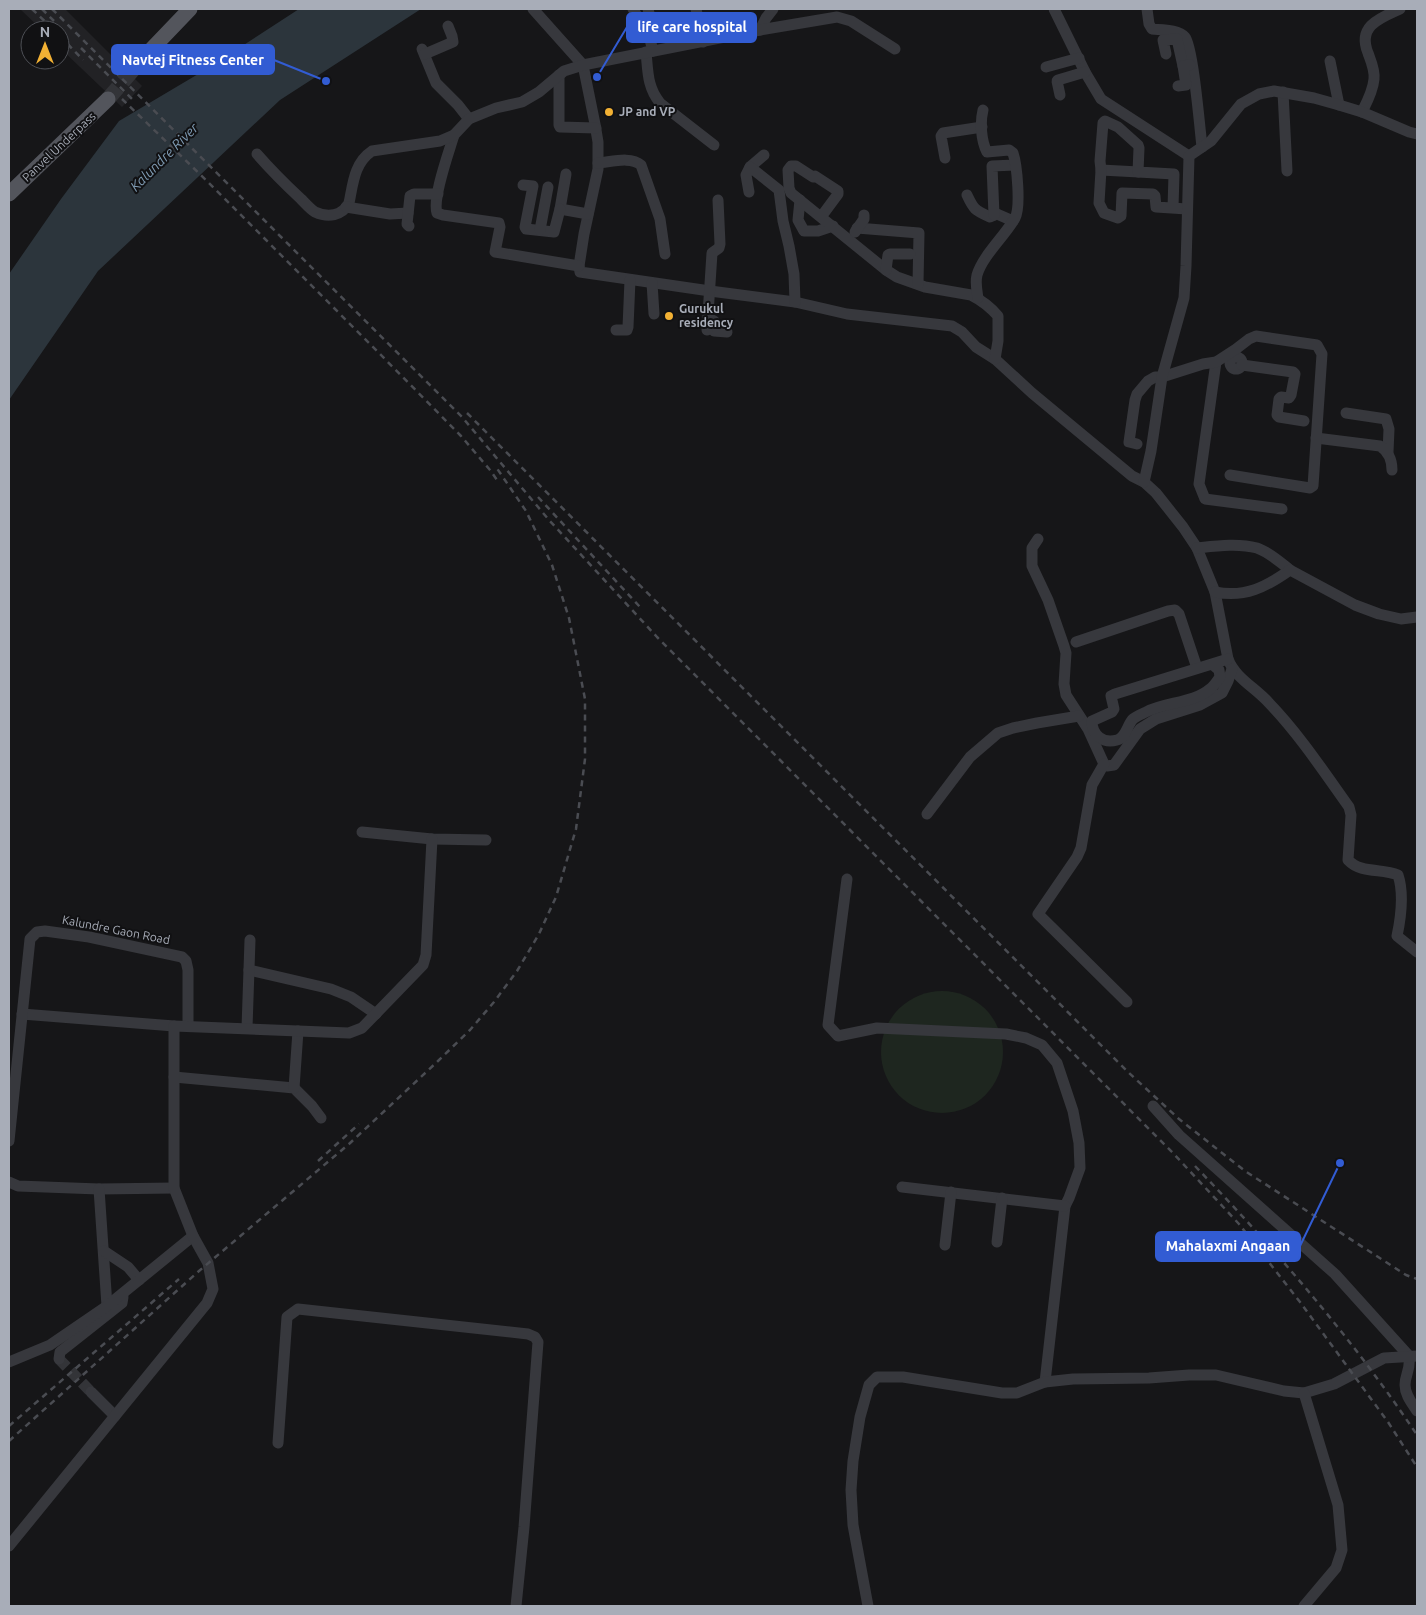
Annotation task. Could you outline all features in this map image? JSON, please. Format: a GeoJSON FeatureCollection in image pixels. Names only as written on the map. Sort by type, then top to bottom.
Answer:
{"type":"FeatureCollection","features":[{"type":"Feature","properties":{"kind":"main road"},"geometry":{"type":"LineString","coordinates":[[145,56],[190,9]]}},
{"type":"Feature","properties":{"kind":"main road","name":"Panvel Underpass"},"geometry":{"type":"LineString","coordinates":[[9,194],[108,99]]}},
{"type":"Feature","properties":{"kind":"street"},"geometry":{"type":"LineString","coordinates":[[533,9],[583,65],[596,128],[598,163],[579,266],[580,272],[795,302],[847,314],[952,326],[962,332],[976,347],[994,359],[1132,476],[1144,482],[1156,493],[1183,527],[1197,548],[1215,592],[1230,664],[1228,681],[1222,693],[1200,705],[1156,719],[1140,729],[1114,765],[1107,766],[1104,764],[1088,729],[1066,695],[1064,684],[1066,653],[1048,600],[1032,566],[1032,548],[1038,539]]}},
{"type":"Feature","properties":{"kind":"street"},"geometry":{"type":"LineString","coordinates":[[633,9],[639,19],[646,24]]}},
{"type":"Feature","properties":{"kind":"street"},"geometry":{"type":"LineString","coordinates":[[648,9],[650,17],[646,24],[650,87],[653,94],[660,103],[714,145]]}},
{"type":"Feature","properties":{"kind":"street"},"geometry":{"type":"LineString","coordinates":[[696,9],[703,42]]}},
{"type":"Feature","properties":{"kind":"street"},"geometry":{"type":"LineString","coordinates":[[1054,9],[1081,74],[1101,99],[1163,136],[1189,156]]}},
{"type":"Feature","properties":{"kind":"street"},"geometry":{"type":"LineString","coordinates":[[1147,9],[1149,24],[1152,29],[1181,34],[1186,38],[1182,56],[1186,84],[1178,86]]}},
{"type":"Feature","properties":{"kind":"street"},"geometry":{"type":"LineString","coordinates":[[1362,112],[1371,92],[1374,79],[1373,67],[1365,45],[1366,32],[1375,21],[1400,9]]}},
{"type":"Feature","properties":{"kind":"street"},"geometry":{"type":"LineString","coordinates":[[760,30],[766,12]]}},
{"type":"Feature","properties":{"kind":"street"},"geometry":{"type":"LineString","coordinates":[[257,154],[276,176],[314,211],[329,216],[341,212],[349,203],[357,168],[365,155],[372,151],[440,141],[454,136],[470,119],[496,108],[522,102],[539,92],[564,71],[583,65],[760,30],[837,17],[851,21],[895,50]]}},
{"type":"Feature","properties":{"kind":"street"},"geometry":{"type":"LineString","coordinates":[[448,26],[453,42],[424,51],[430,72],[436,83],[470,119]]}},
{"type":"Feature","properties":{"kind":"street"},"geometry":{"type":"LineString","coordinates":[[1182,56],[1202,148]]}},
{"type":"Feature","properties":{"kind":"street"},"geometry":{"type":"LineString","coordinates":[[1046,67],[1075,59]]}},
{"type":"Feature","properties":{"kind":"street"},"geometry":{"type":"LineString","coordinates":[[1330,61],[1338,105]]}},
{"type":"Feature","properties":{"kind":"street"},"geometry":{"type":"LineString","coordinates":[[1060,95],[1057,81],[1081,74]]}},
{"type":"Feature","properties":{"kind":"street"},"geometry":{"type":"LineString","coordinates":[[560,75],[560,127],[596,128]]}},
{"type":"Feature","properties":{"kind":"street"},"geometry":{"type":"LineString","coordinates":[[1189,156],[1212,141],[1242,104],[1259,94],[1274,91],[1314,98],[1362,112],[1417,134]]}},
{"type":"Feature","properties":{"kind":"street"},"geometry":{"type":"LineString","coordinates":[[1283,92],[1287,171]]}},
{"type":"Feature","properties":{"kind":"street"},"geometry":{"type":"LineString","coordinates":[[978,298],[976,288],[977,275],[993,248],[1016,217],[1019,205],[1014,156],[1012,151],[987,152],[981,118],[983,110]]}},
{"type":"Feature","properties":{"kind":"street"},"geometry":{"type":"LineString","coordinates":[[1139,172],[1138,145],[1118,127],[1106,121],[1103,123],[1099,203],[1104,213],[1118,218],[1121,216],[1122,193],[1153,194],[1156,207],[1187,209]]}},
{"type":"Feature","properties":{"kind":"street"},"geometry":{"type":"LineString","coordinates":[[945,158],[941,136],[943,133],[982,127]]}},
{"type":"Feature","properties":{"kind":"street"},"geometry":{"type":"LineString","coordinates":[[454,136],[438,194],[437,213],[498,223],[500,227],[491,251],[579,266]]}},
{"type":"Feature","properties":{"kind":"street"},"geometry":{"type":"LineString","coordinates":[[749,192],[746,175],[750,167],[764,155]]}},
{"type":"Feature","properties":{"kind":"street"},"geometry":{"type":"LineString","coordinates":[[1144,482],[1151,451],[1162,377],[1184,298],[1189,156]]}},
{"type":"Feature","properties":{"kind":"street"},"geometry":{"type":"LineString","coordinates":[[598,163],[630,160],[641,165],[660,220],[666,254]]}},
{"type":"Feature","properties":{"kind":"street"},"geometry":{"type":"LineString","coordinates":[[994,215],[992,166],[1015,165]]}},
{"type":"Feature","properties":{"kind":"street"},"geometry":{"type":"LineString","coordinates":[[821,217],[838,194],[838,191],[815,176],[813,177],[796,166],[791,166],[788,170],[791,193],[886,270],[897,277],[925,287],[971,295],[978,298],[998,316],[998,341],[994,359]]}},
{"type":"Feature","properties":{"kind":"street"},"geometry":{"type":"LineString","coordinates":[[750,167],[779,190]]}},
{"type":"Feature","properties":{"kind":"street"},"geometry":{"type":"LineString","coordinates":[[1101,170],[1188,175]]}},
{"type":"Feature","properties":{"kind":"street"},"geometry":{"type":"LineString","coordinates":[[784,171],[779,190],[783,221],[794,274],[795,302]]}},
{"type":"Feature","properties":{"kind":"street"},"geometry":{"type":"LineString","coordinates":[[563,188],[528,185],[526,229],[554,232],[566,174]]}},
{"type":"Feature","properties":{"kind":"street"},"geometry":{"type":"LineString","coordinates":[[1173,208],[1174,174]]}},
{"type":"Feature","properties":{"kind":"street"},"geometry":{"type":"LineString","coordinates":[[540,230],[548,187]]}},
{"type":"Feature","properties":{"kind":"street"},"geometry":{"type":"LineString","coordinates":[[408,226],[410,196],[414,194],[438,194]]}},
{"type":"Feature","properties":{"kind":"street"},"geometry":{"type":"LineString","coordinates":[[967,195],[974,209],[978,212],[990,218],[994,215],[1002,216],[1013,221]]}},
{"type":"Feature","properties":{"kind":"street"},"geometry":{"type":"LineString","coordinates":[[718,200],[720,244],[712,253],[709,326],[714,331],[728,332]]}},
{"type":"Feature","properties":{"kind":"street"},"geometry":{"type":"LineString","coordinates":[[800,200],[798,220],[804,231],[818,231],[833,226]]}},
{"type":"Feature","properties":{"kind":"street"},"geometry":{"type":"LineString","coordinates":[[346,207],[390,214],[408,213]]}},
{"type":"Feature","properties":{"kind":"street"},"geometry":{"type":"LineString","coordinates":[[560,209],[588,214]]}},
{"type":"Feature","properties":{"kind":"street"},"geometry":{"type":"LineString","coordinates":[[849,240],[864,219],[864,215]]}},
{"type":"Feature","properties":{"kind":"street"},"geometry":{"type":"LineString","coordinates":[[857,228],[919,233],[918,284]]}},
{"type":"Feature","properties":{"kind":"street"},"geometry":{"type":"LineString","coordinates":[[886,270],[890,254],[910,254]]}},
{"type":"Feature","properties":{"kind":"street"},"geometry":{"type":"LineString","coordinates":[[616,330],[627,330],[628,327],[630,280]]}},
{"type":"Feature","properties":{"kind":"street"},"geometry":{"type":"LineString","coordinates":[[652,283],[654,314]]}},
{"type":"Feature","properties":{"kind":"street"},"geometry":{"type":"LineString","coordinates":[[1230,474],[1310,488],[1313,486],[1322,354],[1317,345],[1256,336],[1248,339],[1222,361],[1198,484],[1205,499],[1282,509]]}},
{"type":"Feature","properties":{"kind":"street"},"geometry":{"type":"LineString","coordinates":[[1136,444],[1129,442],[1137,394],[1148,381],[1203,364],[1237,357],[1242,362],[1242,365],[1293,372],[1295,374],[1291,395],[1289,398],[1281,397],[1279,399],[1277,415],[1279,417],[1304,421]]}},
{"type":"Feature","properties":{"kind":"street"},"geometry":{"type":"LineString","coordinates":[[1346,413],[1386,419],[1389,429],[1388,452],[1392,463],[1392,470]]}},
{"type":"Feature","properties":{"kind":"street"},"geometry":{"type":"LineString","coordinates":[[1316,438],[1380,446],[1388,452]]}},
{"type":"Feature","properties":{"kind":"street"},"geometry":{"type":"LineString","coordinates":[[1197,548],[1227,546],[1258,548],[1290,570],[1355,605],[1379,614],[1401,619],[1417,617]]}},
{"type":"Feature","properties":{"kind":"street"},"geometry":{"type":"LineString","coordinates":[[1215,592],[1225,594],[1246,593],[1269,583],[1290,570]]}},
{"type":"Feature","properties":{"kind":"street"},"geometry":{"type":"LineString","coordinates":[[1076,642],[1175,610],[1179,614],[1197,668]]}},
{"type":"Feature","properties":{"kind":"street"},"geometry":{"type":"LineString","coordinates":[[1212,664],[1219,670],[1220,677],[1211,688],[1200,696],[1151,709],[1134,718],[1123,736],[1118,740],[1105,741],[1097,737],[1092,721],[1112,712],[1114,709],[1111,696],[1197,668],[1212,664],[1230,664],[1269,703],[1295,734],[1349,807],[1351,815],[1348,860],[1360,868],[1391,872],[1398,875],[1401,883],[1398,936],[1417,952]]}},
{"type":"Feature","properties":{"kind":"street"},"geometry":{"type":"LineString","coordinates":[[927,814],[970,757],[998,733],[1029,724],[1079,716]]}},
{"type":"Feature","properties":{"kind":"street"},"geometry":{"type":"LineString","coordinates":[[1104,764],[1092,784],[1081,848],[1077,857],[1038,914],[1127,1002]]}},
{"type":"Feature","properties":{"kind":"street"},"geometry":{"type":"LineString","coordinates":[[362,832],[432,839],[486,840]]}},
{"type":"Feature","properties":{"kind":"street"},"geometry":{"type":"LineString","coordinates":[[22,1014],[174,1026],[349,1033],[362,1028],[423,965],[426,955],[432,839]]}},
{"type":"Feature","properties":{"kind":"street"},"geometry":{"type":"LineString","coordinates":[[847,879],[828,1025],[838,1036],[877,1028],[1006,1034],[1042,1044],[1056,1063],[1073,1111],[1079,1143],[1080,1168],[1069,1198],[1064,1206],[1045,1382]]}},
{"type":"Feature","properties":{"kind":"street","name":"Kalundre Gaon Road"},"geometry":{"type":"LineString","coordinates":[[9,1141],[30,939],[37,932],[45,931],[90,937],[182,957],[186,962],[188,970],[188,1026]]}},
{"type":"Feature","properties":{"kind":"street"},"geometry":{"type":"LineString","coordinates":[[246,1028],[250,940]]}},
{"type":"Feature","properties":{"kind":"street"},"geometry":{"type":"LineString","coordinates":[[249,970],[330,989],[351,996],[376,1014]]}},
{"type":"Feature","properties":{"kind":"street"},"geometry":{"type":"LineString","coordinates":[[9,1546],[207,1303],[213,1290],[208,1263],[193,1236],[174,1188],[174,1026]]}},
{"type":"Feature","properties":{"kind":"street"},"geometry":{"type":"LineString","coordinates":[[294,1088],[298,1030]]}},
{"type":"Feature","properties":{"kind":"street"},"geometry":{"type":"LineString","coordinates":[[174,1077],[294,1088],[321,1118]]}},
{"type":"Feature","properties":{"kind":"street"},"geometry":{"type":"LineString","coordinates":[[1152,1106],[1179,1135],[1335,1274],[1413,1356]]}},
{"type":"Feature","properties":{"kind":"street"},"geometry":{"type":"LineString","coordinates":[[9,1182],[18,1186],[99,1189],[174,1188]]}},
{"type":"Feature","properties":{"kind":"street"},"geometry":{"type":"LineString","coordinates":[[902,1187],[1064,1206]]}},
{"type":"Feature","properties":{"kind":"street"},"geometry":{"type":"LineString","coordinates":[[99,1189],[107,1306]]}},
{"type":"Feature","properties":{"kind":"street"},"geometry":{"type":"LineString","coordinates":[[945,1245],[951,1192]]}},
{"type":"Feature","properties":{"kind":"street"},"geometry":{"type":"LineString","coordinates":[[997,1242],[1002,1198]]}},
{"type":"Feature","properties":{"kind":"street"},"geometry":{"type":"LineString","coordinates":[[9,1362],[50,1345],[107,1306],[193,1236]]}},
{"type":"Feature","properties":{"kind":"street"},"geometry":{"type":"LineString","coordinates":[[104,1250],[128,1267],[138,1280]]}},
{"type":"Feature","properties":{"kind":"street"},"geometry":{"type":"LineString","coordinates":[[59,1359],[60,1352],[122,1304],[123,1293]]}},
{"type":"Feature","properties":{"kind":"street"},"geometry":{"type":"LineString","coordinates":[[278,1443],[287,1317],[298,1309],[528,1334],[535,1338],[538,1342],[537,1362],[516,1606]]}},
{"type":"Feature","properties":{"kind":"street"},"geometry":{"type":"LineString","coordinates":[[868,1606],[853,1524],[851,1490],[853,1460],[860,1417],[869,1385],[877,1377],[904,1377],[1017,1394],[1045,1382],[1073,1379],[1149,1378],[1189,1374],[1216,1374],[1284,1391],[1304,1394],[1334,1384],[1384,1358],[1413,1356]]}},
{"type":"Feature","properties":{"kind":"street"},"geometry":{"type":"LineString","coordinates":[[1413,1356],[1405,1385],[1408,1397],[1417,1411]]}},
{"type":"Feature","properties":{"kind":"street"},"geometry":{"type":"LineString","coordinates":[[91,1392],[115,1416]]}},
{"type":"Feature","properties":{"kind":"street"},"geometry":{"type":"LineString","coordinates":[[1304,1394],[1338,1505],[1342,1550],[1336,1568],[1304,1606]]}},
{"type":"Feature","properties":{"kind":"shaded area"},"geometry":{"type":"Polygon","coordinates":[[[20,9],[65,9],[142,86],[122,107],[70,58],[70,20],[32,20],[20,9]]]}},
{"type":"Feature","properties":{"kind":"shaded area"},"geometry":{"type":"Polygon","coordinates":[[[942,991],[965,995],[985,1009],[999,1029],[1003,1052],[999,1075],[985,1095],[965,1109],[942,1113],[919,1109],[899,1095],[885,1075],[881,1052],[885,1029],[899,1009],[919,995],[942,991]]]}},
{"type":"Feature","properties":{"kind":"water","name":"Kalundre River"},"geometry":{"type":"Polygon","coordinates":[[[299,9],[421,9],[280,100],[98,271],[9,400],[9,274],[61,199],[119,121],[210,67],[299,9]]]}},
{"type":"Feature","properties":{"kind":"tunnel"},"geometry":{"type":"LineString","coordinates":[[108,99],[145,56]]}},
{"type":"Feature","properties":{"kind":"tunnel"},"geometry":{"type":"LineString","coordinates":[[59,1359],[91,1392]]}},
{"type":"Feature","properties":{"kind":"railway"},"geometry":{"type":"LineString","coordinates":[[32,9],[44,20]]}},
{"type":"Feature","properties":{"kind":"railway"},"geometry":{"type":"LineString","coordinates":[[42,9],[53,20]]}},
{"type":"Feature","properties":{"kind":"railway"},"geometry":{"type":"LineString","coordinates":[[52,9],[462,417],[549,520],[657,637],[1173,1153],[1239,1224],[1300,1302],[1388,1422],[1417,1467]]}},
{"type":"Feature","properties":{"kind":"railway"},"geometry":{"type":"LineString","coordinates":[[70,46],[83,60]]}},
{"type":"Feature","properties":{"kind":"railway"},"geometry":{"type":"LineString","coordinates":[[81,48],[134,101]]}},
{"type":"Feature","properties":{"kind":"railway"},"geometry":{"type":"LineString","coordinates":[[122,99],[207,181],[461,436],[497,480]]}},
{"type":"Feature","properties":{"kind":"railway"},"geometry":{"type":"LineString","coordinates":[[467,413],[1128,1072],[1179,1119],[1245,1171],[1406,1275],[1417,1279]]}},
{"type":"Feature","properties":{"kind":"railway"},"geometry":{"type":"LineString","coordinates":[[9,1441],[199,1271],[349,1144],[438,1061],[470,1030],[494,1002],[517,971],[539,934],[556,897],[576,829],[585,759],[585,699],[569,618],[552,565],[526,511],[496,467]]}},
{"type":"Feature","properties":{"kind":"railway"},"geometry":{"type":"LineString","coordinates":[[538,497],[640,607]]}},
{"type":"Feature","properties":{"kind":"railway"},"geometry":{"type":"LineString","coordinates":[[318,1161],[359,1124]]}},
{"type":"Feature","properties":{"kind":"railway"},"geometry":{"type":"LineString","coordinates":[[1195,1166],[1284,1262],[1340,1329],[1417,1435]]}},
{"type":"Feature","properties":{"kind":"railway"},"geometry":{"type":"LineString","coordinates":[[9,1426],[179,1279]]}},
{"type":"Feature","properties":{"kind":"place","name":"life care hospital"},"geometry":{"type":"Point","coordinates":[597,77]}},
{"type":"Feature","properties":{"kind":"place","name":"Navtej Fitness Center"},"geometry":{"type":"Point","coordinates":[326,81]}},
{"type":"Feature","properties":{"kind":"place","name":"JP and VP"},"geometry":{"type":"Point","coordinates":[609,112]}},
{"type":"Feature","properties":{"kind":"place","name":"Gurukul residency"},"geometry":{"type":"Point","coordinates":[669,316]}},
{"type":"Feature","properties":{"kind":"place","name":"Mahalaxmi Angaan"},"geometry":{"type":"Point","coordinates":[1340,1163]}}]}
